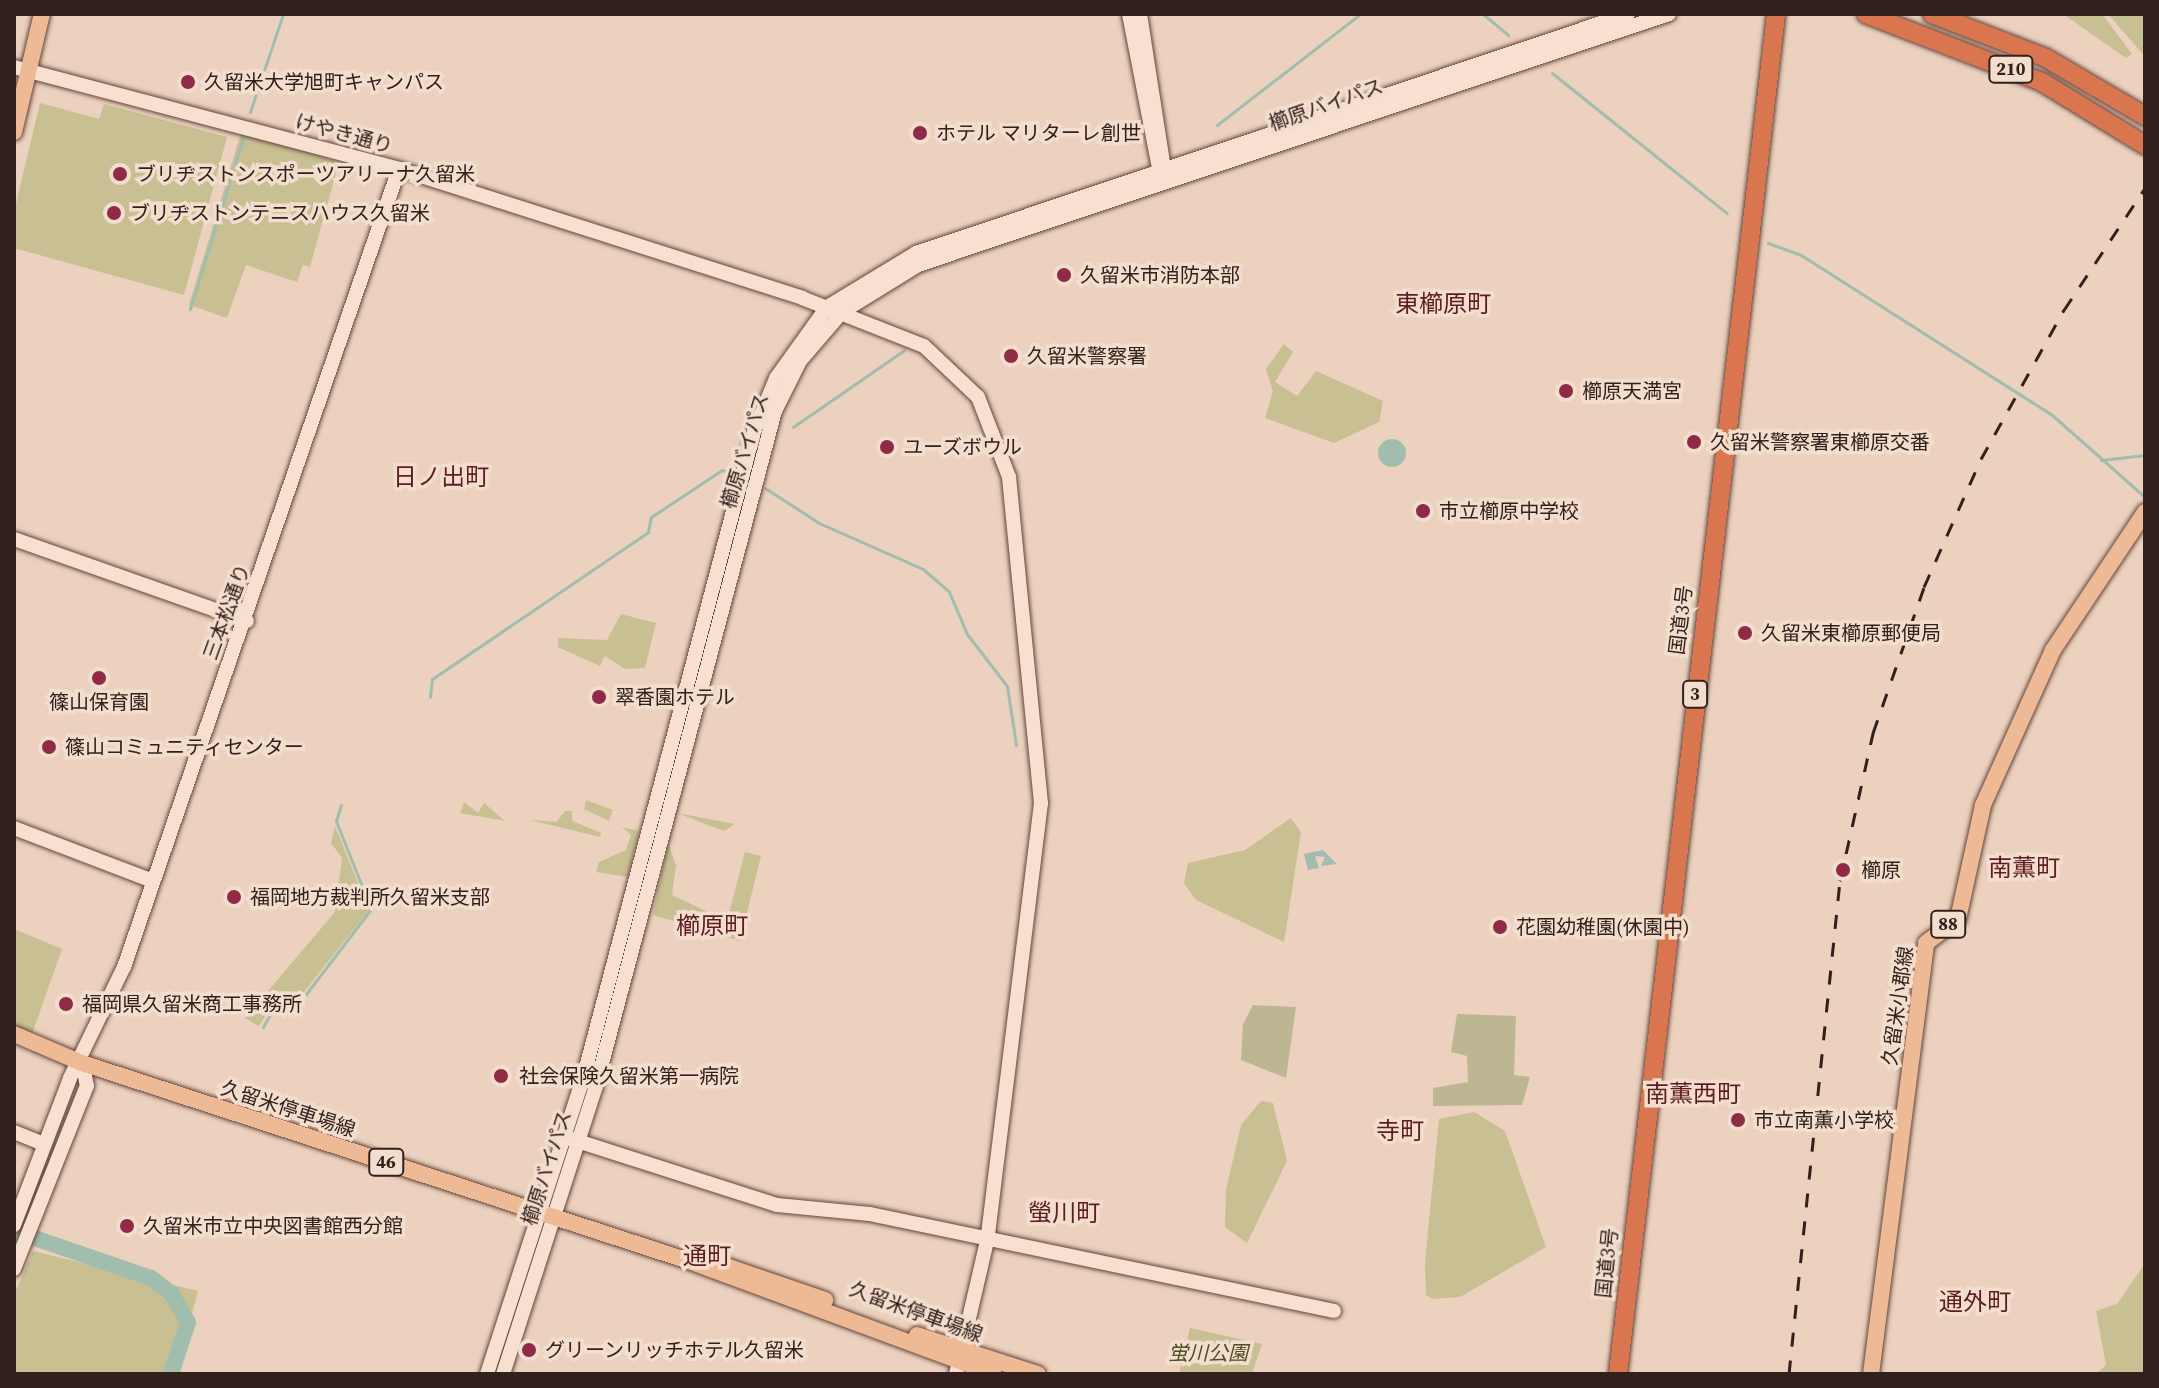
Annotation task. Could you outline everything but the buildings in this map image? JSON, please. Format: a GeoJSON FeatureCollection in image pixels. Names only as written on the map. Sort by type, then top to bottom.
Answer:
{"type":"FeatureCollection","features":[{"type":"Feature","properties":{"kind":"highway","name":"国道3号"},"geometry":{"type":"LineString","coordinates":[[1618,1374],[1776,14]]}},
{"type":"Feature","properties":{"kind":"highway","name":"210"},"geometry":{"type":"LineString","coordinates":[[1866,14],[2042,82],[2145,145]]}},
{"type":"Feature","properties":{"kind":"highway","name":"210"},"geometry":{"type":"LineString","coordinates":[[1932,14],[2046,58],[2145,116]]}},
{"type":"Feature","properties":{"kind":"main road"},"geometry":{"type":"LineString","coordinates":[[14,132],[20,69],[42,14]]}},
{"type":"Feature","properties":{"kind":"main road","name":"久留米小郡線"},"geometry":{"type":"LineString","coordinates":[[1871,1374],[1926,943],[1958,919],[1983,805],[2053,650],[2145,512]]}},
{"type":"Feature","properties":{"kind":"main road","name":"久留米停車場線"},"geometry":{"type":"LineString","coordinates":[[14,1034],[82,1063],[689,1261],[801,1289],[959,1363],[994,1374]]}},
{"type":"Feature","properties":{"kind":"main road","name":"久留米停車場線"},"geometry":{"type":"LineString","coordinates":[[959,1363],[1038,1374]]}},
{"type":"Feature","properties":{"kind":"street"},"geometry":{"type":"LineString","coordinates":[[1129,14],[1162,173]]}},
{"type":"Feature","properties":{"kind":"street"},"geometry":{"type":"LineString","coordinates":[[1140,14],[1162,173]]}},
{"type":"Feature","properties":{"kind":"street","name":"櫛原バイパス"},"geometry":{"type":"LineString","coordinates":[[1544,46],[1628,14]]}},
{"type":"Feature","properties":{"kind":"street","name":"櫛原バイパス"},"geometry":{"type":"LineString","coordinates":[[503,1374],[570,1138],[754,432],[784,365],[834,310],[916,253],[1517,54],[1669,14]]}},
{"type":"Feature","properties":{"kind":"street","name":"けやき通り"},"geometry":{"type":"LineString","coordinates":[[20,69],[399,169],[834,310],[902,334],[960,374],[993,425],[1009,477],[1041,803],[987,1241],[959,1363]]}},
{"type":"Feature","properties":{"kind":"street","name":"三本松通り"},"geometry":{"type":"LineString","coordinates":[[14,1224],[44,1144],[82,1063],[153,881],[247,621],[399,169]]}},
{"type":"Feature","properties":{"kind":"street"},"geometry":{"type":"LineString","coordinates":[[14,539],[247,621]]}},
{"type":"Feature","properties":{"kind":"street"},"geometry":{"type":"LineString","coordinates":[[14,828],[153,881]]}},
{"type":"Feature","properties":{"kind":"street","name":"三本松通り"},"geometry":{"type":"LineString","coordinates":[[14,1269],[87,1086],[82,1063]]}},
{"type":"Feature","properties":{"kind":"street"},"geometry":{"type":"LineString","coordinates":[[14,1132],[44,1144]]}},
{"type":"Feature","properties":{"kind":"street"},"geometry":{"type":"LineString","coordinates":[[570,1138],[777,1205],[870,1214],[987,1241],[1146,1267],[1334,1311]]}},
{"type":"Feature","properties":{"kind":"street","name":"櫛原バイパス"},"geometry":{"type":"LineString","coordinates":[[487,1374],[546,1214]]}},
{"type":"Feature","properties":{"kind":"green space"},"geometry":{"type":"Polygon","coordinates":[[[2063,14],[2102,14],[2132,54],[2126,58],[2063,14]]]}},
{"type":"Feature","properties":{"kind":"green space"},"geometry":{"type":"Polygon","coordinates":[[[2108,14],[2145,14],[2145,55],[2142,53],[2108,14]]]}},
{"type":"Feature","properties":{"kind":"green space","name":"ブリヂストンスポーツアリーナ久留米"},"geometry":{"type":"Polygon","coordinates":[[[40,103],[99,119],[104,104],[227,137],[184,295],[14,248],[14,212],[40,103]]]}},
{"type":"Feature","properties":{"kind":"green space"},"geometry":{"type":"Polygon","coordinates":[[[241,133],[339,162],[310,267],[303,265],[297,282],[246,265],[227,318],[189,305],[241,133]]]}},
{"type":"Feature","properties":{"kind":"green space"},"geometry":{"type":"Polygon","coordinates":[[[1284,344],[1293,352],[1275,382],[1297,396],[1316,371],[1383,401],[1379,422],[1334,443],[1265,418],[1273,391],[1266,369],[1284,344]]]}},
{"type":"Feature","properties":{"kind":"green space"},"geometry":{"type":"Polygon","coordinates":[[[621,614],[656,623],[645,668],[625,669],[605,656],[600,666],[558,647],[558,638],[607,640],[621,614]]]}},
{"type":"Feature","properties":{"kind":"green space"},"geometry":{"type":"Polygon","coordinates":[[[586,800],[613,810],[609,821],[584,809],[586,800]]]}},
{"type":"Feature","properties":{"kind":"green space"},"geometry":{"type":"Polygon","coordinates":[[[464,802],[478,813],[484,803],[505,821],[460,813],[464,802]]]}},
{"type":"Feature","properties":{"kind":"green space"},"geometry":{"type":"Polygon","coordinates":[[[565,811],[572,811],[572,821],[601,833],[600,837],[530,820],[557,822],[565,811]]]}},
{"type":"Feature","properties":{"kind":"green space"},"geometry":{"type":"Polygon","coordinates":[[[677,813],[735,824],[724,831],[677,813]]]}},
{"type":"Feature","properties":{"kind":"green space"},"geometry":{"type":"Polygon","coordinates":[[[1291,818],[1301,832],[1284,942],[1196,900],[1184,883],[1188,863],[1245,850],[1291,818]]]}},
{"type":"Feature","properties":{"kind":"green space"},"geometry":{"type":"Polygon","coordinates":[[[335,826],[369,910],[304,992],[274,1002],[259,1026],[245,1018],[335,912],[342,858],[331,843],[335,826]]]}},
{"type":"Feature","properties":{"kind":"green space"},"geometry":{"type":"Polygon","coordinates":[[[622,827],[639,831],[628,877],[596,872],[599,862],[626,850],[631,835],[622,827]]]}},
{"type":"Feature","properties":{"kind":"green space"},"geometry":{"type":"Polygon","coordinates":[[[668,843],[676,865],[672,895],[727,921],[745,852],[761,856],[740,941],[653,915],[668,843]]]}},
{"type":"Feature","properties":{"kind":"green space"},"geometry":{"type":"Polygon","coordinates":[[[14,929],[62,949],[32,1034],[14,1030],[14,929]]]}},
{"type":"Feature","properties":{"kind":"green space"},"geometry":{"type":"Polygon","coordinates":[[[1261,1101],[1273,1103],[1287,1161],[1247,1243],[1225,1227],[1226,1190],[1241,1125],[1261,1101]]]}},
{"type":"Feature","properties":{"kind":"green space"},"geometry":{"type":"Polygon","coordinates":[[[1474,1112],[1505,1131],[1546,1247],[1460,1297],[1433,1299],[1426,1295],[1425,1262],[1439,1119],[1474,1112]]]}},
{"type":"Feature","properties":{"kind":"green space"},"geometry":{"type":"Polygon","coordinates":[[[33,1251],[198,1291],[176,1374],[14,1372],[14,1295],[33,1251]]]}},
{"type":"Feature","properties":{"kind":"green space"},"geometry":{"type":"Polygon","coordinates":[[[2145,1263],[2145,1374],[2096,1374],[2106,1365],[2096,1311],[2117,1304],[2145,1263]]]}},
{"type":"Feature","properties":{"kind":"green space","name":"蛍川公園"},"geometry":{"type":"Polygon","coordinates":[[[1190,1328],[1262,1344],[1252,1374],[1179,1374],[1190,1328]]]}},
{"type":"Feature","properties":{"kind":"shaded area"},"geometry":{"type":"Polygon","coordinates":[[[1392,439],[1402,443],[1406,453],[1402,463],[1392,467],[1382,463],[1378,453],[1382,443],[1392,439]]]}},
{"type":"Feature","properties":{"kind":"shaded area"},"geometry":{"type":"Polygon","coordinates":[[[1323,850],[1337,864],[1321,866],[1325,857],[1315,856],[1319,868],[1308,870],[1304,854],[1323,850]]]}},
{"type":"Feature","properties":{"kind":"shaded area"},"geometry":{"type":"Polygon","coordinates":[[[1253,1005],[1296,1007],[1286,1078],[1241,1060],[1243,1024],[1253,1005]]]}},
{"type":"Feature","properties":{"kind":"shaded area"},"geometry":{"type":"Polygon","coordinates":[[[1457,1014],[1516,1016],[1514,1075],[1530,1077],[1522,1105],[1433,1106],[1433,1088],[1468,1082],[1467,1056],[1451,1052],[1457,1014]]]}},
{"type":"Feature","properties":{"kind":"waterway"},"geometry":{"type":"LineString","coordinates":[[250,112],[283,14]]}},
{"type":"Feature","properties":{"kind":"waterway"},"geometry":{"type":"LineString","coordinates":[[1217,125],[1360,14]]}},
{"type":"Feature","properties":{"kind":"waterway"},"geometry":{"type":"LineString","coordinates":[[1483,14],[1508,35]]}},
{"type":"Feature","properties":{"kind":"waterway"},"geometry":{"type":"LineString","coordinates":[[1552,73],[1727,213]]}},
{"type":"Feature","properties":{"kind":"waterway"},"geometry":{"type":"LineString","coordinates":[[190,309],[243,138]]}},
{"type":"Feature","properties":{"kind":"waterway"},"geometry":{"type":"LineString","coordinates":[[1768,243],[1801,255],[2052,415],[2145,497]]}},
{"type":"Feature","properties":{"kind":"waterway"},"geometry":{"type":"LineString","coordinates":[[793,427],[904,350]]}},
{"type":"Feature","properties":{"kind":"waterway"},"geometry":{"type":"LineString","coordinates":[[2101,460],[2145,455]]}},
{"type":"Feature","properties":{"kind":"waterway"},"geometry":{"type":"LineString","coordinates":[[430,697],[432,679],[648,532],[651,517],[722,470],[733,474]]}},
{"type":"Feature","properties":{"kind":"waterway"},"geometry":{"type":"LineString","coordinates":[[765,488],[819,523],[923,569],[949,592],[967,634],[1007,686],[1016,745]]}},
{"type":"Feature","properties":{"kind":"waterway"},"geometry":{"type":"LineString","coordinates":[[263,1027],[276,1004],[306,994],[371,909],[336,821],[341,805]]}},
{"type":"Feature","properties":{"kind":"waterway"},"geometry":{"type":"LineString","coordinates":[[14,1231],[151,1278],[171,1293],[188,1322],[171,1374]]}},
{"type":"Feature","properties":{"kind":"railway"},"geometry":{"type":"LineString","coordinates":[[1789,1374],[1840,881],[1873,733],[1924,587],[1981,459],[2064,310],[2145,188]]}},
{"type":"Feature","properties":{"kind":"place","name":"久留米大学旭町キャンパス"},"geometry":{"type":"Point","coordinates":[188,82]}},
{"type":"Feature","properties":{"kind":"place","name":"ホテル マリターレ創世"},"geometry":{"type":"Point","coordinates":[920,133]}},
{"type":"Feature","properties":{"kind":"place","name":"ブリヂストンスポーツアリーナ久留米"},"geometry":{"type":"Point","coordinates":[120,174]}},
{"type":"Feature","properties":{"kind":"place","name":"ブリヂストンテニスハウス久留米"},"geometry":{"type":"Point","coordinates":[114,213]}},
{"type":"Feature","properties":{"kind":"place","name":"久留米市消防本部"},"geometry":{"type":"Point","coordinates":[1064,275]}},
{"type":"Feature","properties":{"kind":"place","name":"久留米警察署"},"geometry":{"type":"Point","coordinates":[1011,356]}},
{"type":"Feature","properties":{"kind":"place","name":"櫛原天満宮"},"geometry":{"type":"Point","coordinates":[1566,391]}},
{"type":"Feature","properties":{"kind":"place","name":"久留米警察署東櫛原交番"},"geometry":{"type":"Point","coordinates":[1694,442]}},
{"type":"Feature","properties":{"kind":"place","name":"ユーズボウル"},"geometry":{"type":"Point","coordinates":[887,447]}},
{"type":"Feature","properties":{"kind":"place","name":"市立櫛原中学校"},"geometry":{"type":"Point","coordinates":[1423,511]}},
{"type":"Feature","properties":{"kind":"place","name":"久留米東櫛原郵便局"},"geometry":{"type":"Point","coordinates":[1745,633]}},
{"type":"Feature","properties":{"kind":"place","name":"篠山保育園"},"geometry":{"type":"Point","coordinates":[99,678]}},
{"type":"Feature","properties":{"kind":"place","name":"翠香園ホテル"},"geometry":{"type":"Point","coordinates":[599,697]}},
{"type":"Feature","properties":{"kind":"place","name":"篠山コミュニティセンター"},"geometry":{"type":"Point","coordinates":[49,747]}},
{"type":"Feature","properties":{"kind":"place","name":"櫛原"},"geometry":{"type":"Point","coordinates":[1843,870]}},
{"type":"Feature","properties":{"kind":"place","name":"福岡地方裁判所久留米支部"},"geometry":{"type":"Point","coordinates":[234,897]}},
{"type":"Feature","properties":{"kind":"place","name":"花園幼稚園(休園中)"},"geometry":{"type":"Point","coordinates":[1500,927]}},
{"type":"Feature","properties":{"kind":"place","name":"福岡県久留米商工事務所"},"geometry":{"type":"Point","coordinates":[66,1004]}},
{"type":"Feature","properties":{"kind":"place","name":"社会保険久留米第一病院"},"geometry":{"type":"Point","coordinates":[501,1076]}},
{"type":"Feature","properties":{"kind":"place","name":"市立南薫小学校"},"geometry":{"type":"Point","coordinates":[1738,1120]}},
{"type":"Feature","properties":{"kind":"place","name":"久留米市立中央図書館西分館"},"geometry":{"type":"Point","coordinates":[127,1226]}},
{"type":"Feature","properties":{"kind":"place","name":"グリーンリッチホテル久留米"},"geometry":{"type":"Point","coordinates":[529,1350]}},
{"type":"Feature","properties":{"kind":"district","name":"東櫛原町"},"geometry":{"type":"Point","coordinates":[1443,304]}},
{"type":"Feature","properties":{"kind":"district","name":"日ノ出町"},"geometry":{"type":"Point","coordinates":[441,477]}},
{"type":"Feature","properties":{"kind":"district","name":"南薫町"},"geometry":{"type":"Point","coordinates":[2024,868]}},
{"type":"Feature","properties":{"kind":"district","name":"櫛原町"},"geometry":{"type":"Point","coordinates":[712,926]}},
{"type":"Feature","properties":{"kind":"district","name":"南薫西町"},"geometry":{"type":"Point","coordinates":[1693,1094]}},
{"type":"Feature","properties":{"kind":"district","name":"寺町"},"geometry":{"type":"Point","coordinates":[1400,1131]}},
{"type":"Feature","properties":{"kind":"district","name":"螢川町"},"geometry":{"type":"Point","coordinates":[1064,1213]}},
{"type":"Feature","properties":{"kind":"district","name":"通町"},"geometry":{"type":"Point","coordinates":[707,1256]}},
{"type":"Feature","properties":{"kind":"district","name":"通外町"},"geometry":{"type":"Point","coordinates":[1975,1302]}}]}
